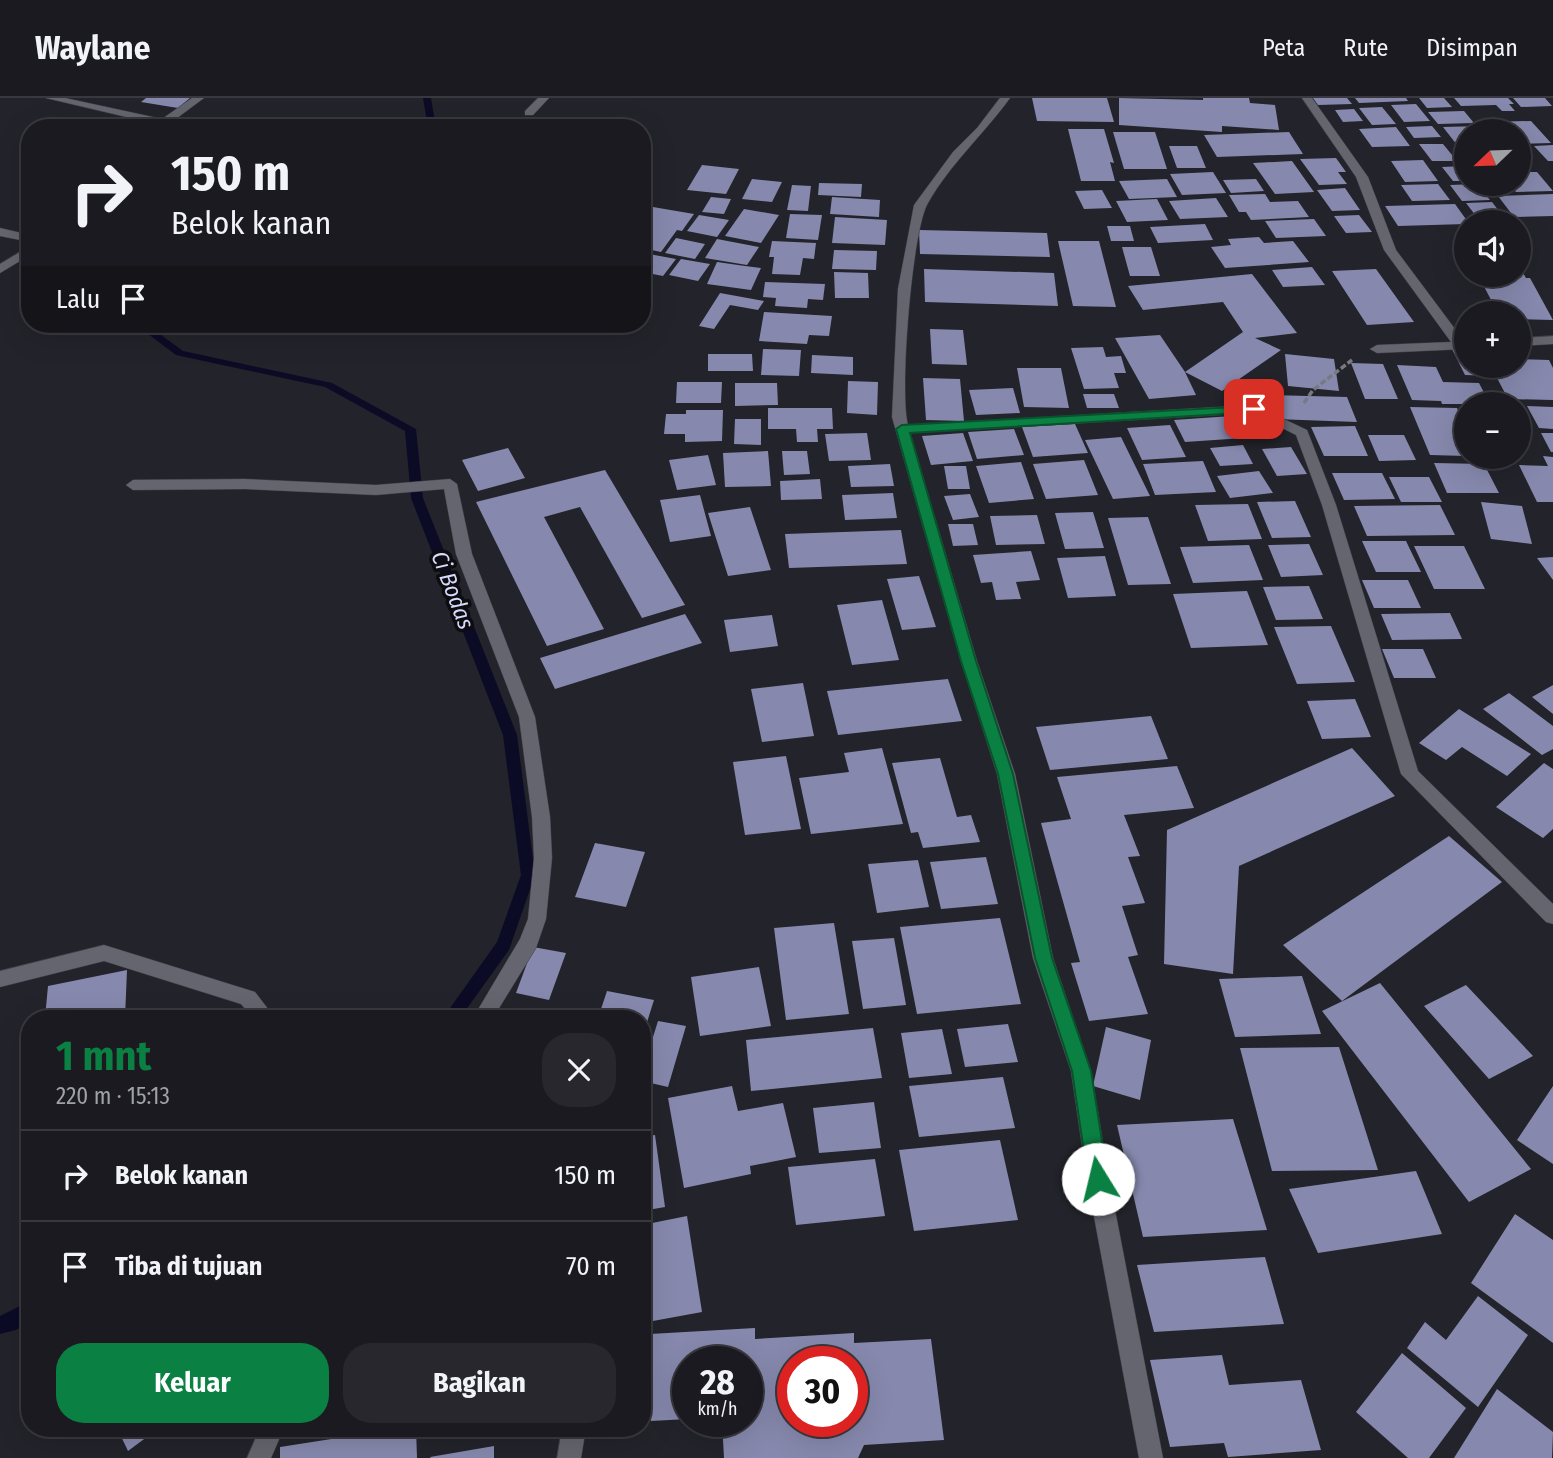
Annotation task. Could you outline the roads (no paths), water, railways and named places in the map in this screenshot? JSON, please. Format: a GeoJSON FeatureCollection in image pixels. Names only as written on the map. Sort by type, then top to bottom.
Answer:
{"type":"FeatureCollection","features":[{"type":"Feature","properties":{"kind":"street"},"geometry":{"type":"LineString","coordinates":[[51,98],[151,119]]}},
{"type":"Feature","properties":{"kind":"street"},"geometry":{"type":"LineString","coordinates":[[169,119],[199,98]]}},
{"type":"Feature","properties":{"kind":"street"},"geometry":{"type":"LineString","coordinates":[[529,113],[544,98]]}},
{"type":"Feature","properties":{"kind":"street"},"geometry":{"type":"LineString","coordinates":[[1004,98],[981,130],[957,154],[920,205],[904,289],[899,369],[900,417],[968,661],[1006,774],[1043,958],[1081,1071],[1098,1179],[1150,1458]]}},
{"type":"Feature","properties":{"kind":"street"},"geometry":{"type":"LineString","coordinates":[[1307,98],[1362,177],[1390,250],[1454,333]]}},
{"type":"Feature","properties":{"kind":"street"},"geometry":{"type":"LineString","coordinates":[[0,232],[21,237]]}},
{"type":"Feature","properties":{"kind":"street"},"geometry":{"type":"LineString","coordinates":[[0,270],[21,256]]}},
{"type":"Feature","properties":{"kind":"street"},"geometry":{"type":"LineString","coordinates":[[1531,341],[1553,340]]}},
{"type":"Feature","properties":{"kind":"street"},"geometry":{"type":"LineString","coordinates":[[1377,349],[1454,345]]}},
{"type":"Feature","properties":{"kind":"street"},"geometry":{"type":"LineString","coordinates":[[902,429],[1254,409],[1302,433],[1329,505],[1410,774],[1553,916]]}},
{"type":"Feature","properties":{"kind":"street"},"geometry":{"type":"LineString","coordinates":[[133,485],[245,484],[376,490],[450,484],[464,554],[527,717],[541,817],[543,858],[537,919],[528,942],[488,1010]]}},
{"type":"Feature","properties":{"kind":"street"},"geometry":{"type":"LineString","coordinates":[[0,979],[104,953],[248,998],[258,1010]]}},
{"type":"Feature","properties":{"kind":"street"},"geometry":{"type":"LineString","coordinates":[[259,1458],[268,1437]]}},
{"type":"Feature","properties":{"kind":"street"},"geometry":{"type":"LineString","coordinates":[[569,1458],[572,1437]]}},
{"type":"Feature","properties":{"kind":"waterway","name":"Ci Bodas"},"geometry":{"type":"LineString","coordinates":[[427,98],[430,119]]}},
{"type":"Feature","properties":{"kind":"waterway","name":"Ci Bodas"},"geometry":{"type":"LineString","coordinates":[[152,333],[180,353],[328,385],[410,429],[417,498],[510,735],[528,875],[504,945],[457,1010]]}},
{"type":"Feature","properties":{"kind":"waterway","name":"Ci Bodas"},"geometry":{"type":"LineString","coordinates":[[0,1325],[21,1316]]}}]}
